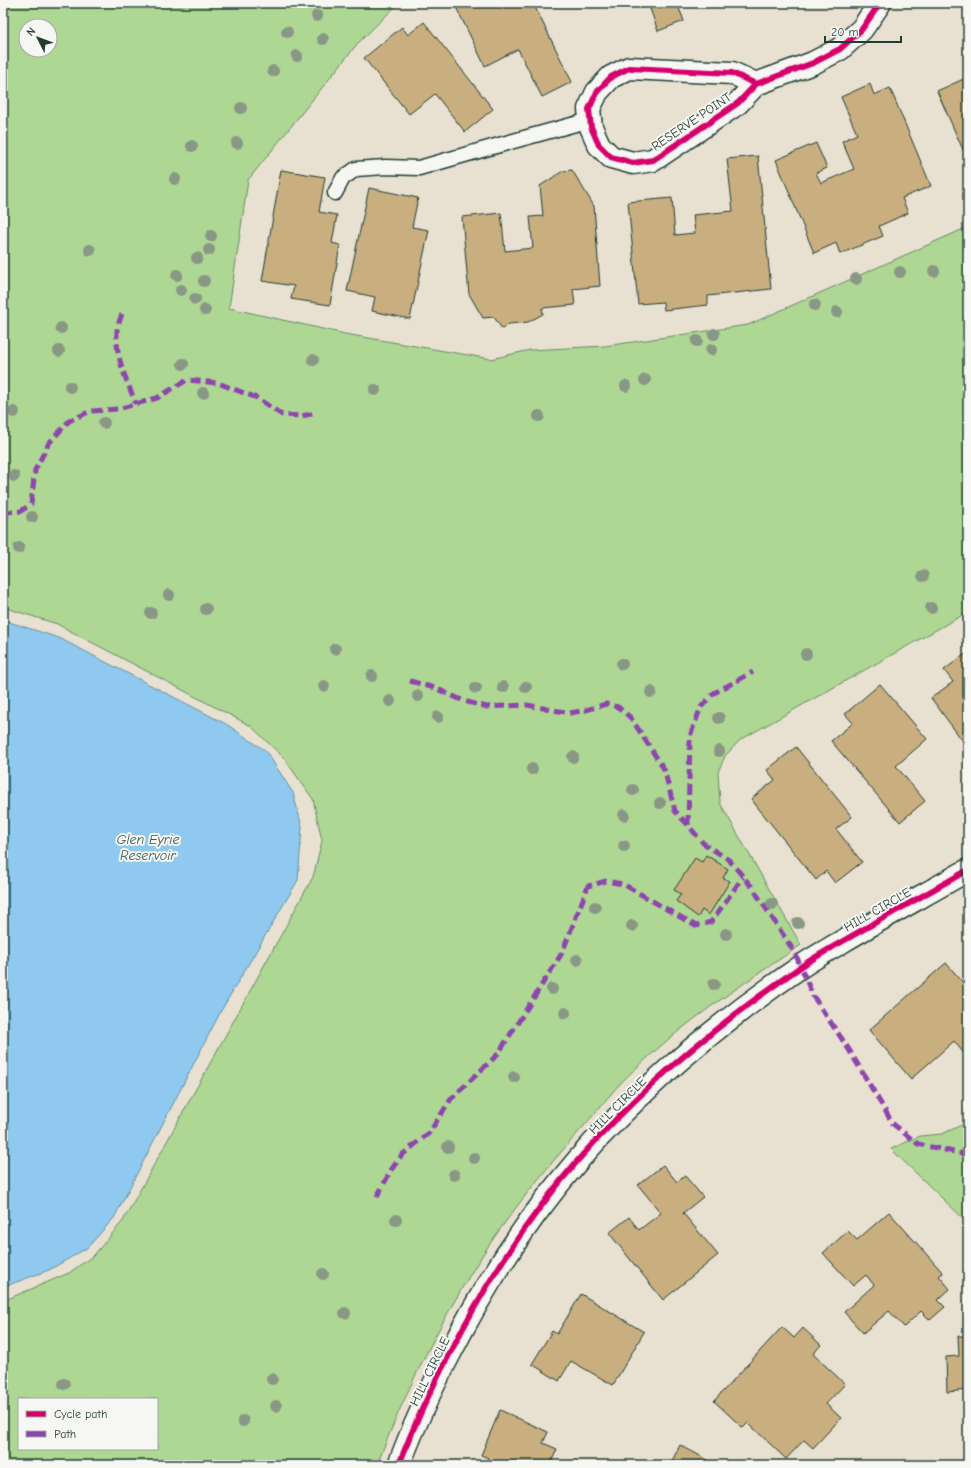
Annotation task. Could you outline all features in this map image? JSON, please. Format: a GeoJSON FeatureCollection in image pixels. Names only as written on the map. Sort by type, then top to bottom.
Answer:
{"type":"FeatureCollection","features":[{"type":"Feature","properties":{"kind":"street","name":"RESERVE POINT"},"geometry":{"type":"LineString","coordinates":[[756,84],[732,73],[629,68],[611,77],[597,92],[589,109],[591,127],[599,145],[611,157],[633,163],[653,160],[738,103],[756,84],[813,63],[840,48],[862,29],[880,3]]}},
{"type":"Feature","properties":{"kind":"street","name":"HILL CIRCLE"},"geometry":{"type":"LineString","coordinates":[[399,1465],[406,1445],[436,1380],[466,1322],[499,1266],[538,1211],[578,1160],[624,1112],[702,1040],[751,1003],[801,967],[861,930],[968,870]]}},
{"type":"Feature","properties":{"kind":"lane"},"geometry":{"type":"LineString","coordinates":[[335,193],[343,178],[356,169],[385,167],[419,168],[590,120]]}},
{"type":"Feature","properties":{"kind":"green space"},"geometry":{"type":"Polygon","coordinates":[[[9,3],[399,3],[358,43],[248,180],[229,308],[345,334],[491,359],[530,350],[605,346],[748,325],[968,227],[968,612],[740,740],[725,756],[718,772],[720,803],[801,945],[710,1007],[662,1045],[620,1083],[545,1171],[498,1232],[456,1299],[413,1381],[377,1465],[3,1465],[3,1301],[69,1273],[94,1255],[123,1221],[313,877],[322,841],[313,799],[284,758],[251,726],[57,624],[3,607],[3,29],[9,3]]]}},
{"type":"Feature","properties":{"kind":"green space"},"geometry":{"type":"Polygon","coordinates":[[[968,1122],[968,1223],[891,1149],[920,1136],[942,1134],[968,1122]]]}},
{"type":"Feature","properties":{"kind":"water","name":"Glen Eyrie Reservoir"},"geometry":{"type":"Polygon","coordinates":[[[3,620],[59,638],[226,724],[266,751],[293,793],[302,827],[298,880],[222,1009],[114,1218],[87,1248],[49,1270],[3,1287],[3,620]]]}},
{"type":"Feature","properties":{"kind":"building"},"geometry":{"type":"Polygon","coordinates":[[[454,3],[533,3],[572,82],[542,97],[518,49],[485,66],[454,3]]]}},
{"type":"Feature","properties":{"kind":"building"},"geometry":{"type":"Polygon","coordinates":[[[648,3],[677,3],[684,21],[658,31],[648,3]]]}},
{"type":"Feature","properties":{"kind":"building"},"geometry":{"type":"Polygon","coordinates":[[[424,22],[493,109],[465,132],[435,94],[409,114],[364,58],[402,27],[408,35],[424,22]]]}},
{"type":"Feature","properties":{"kind":"building"},"geometry":{"type":"Polygon","coordinates":[[[968,77],[968,161],[937,91],[968,77]]]}},
{"type":"Feature","properties":{"kind":"building"},"geometry":{"type":"Polygon","coordinates":[[[870,84],[874,95],[890,88],[931,186],[902,198],[908,213],[879,226],[883,236],[840,254],[836,243],[814,253],[776,160],[816,143],[827,168],[816,173],[821,183],[854,169],[842,141],[857,134],[841,97],[870,84]]]}},
{"type":"Feature","properties":{"kind":"building"},"geometry":{"type":"Polygon","coordinates":[[[758,156],[771,289],[708,296],[708,305],[664,310],[663,302],[638,304],[628,202],[672,198],[675,235],[695,233],[693,215],[733,211],[727,159],[758,156]]]}},
{"type":"Feature","properties":{"kind":"building"},"geometry":{"type":"Polygon","coordinates":[[[281,170],[325,177],[319,212],[337,215],[332,243],[340,245],[330,305],[291,299],[294,286],[262,281],[281,170]]]}},
{"type":"Feature","properties":{"kind":"building"},"geometry":{"type":"Polygon","coordinates":[[[572,170],[594,206],[600,286],[573,289],[575,305],[542,308],[543,314],[528,322],[509,324],[502,329],[494,317],[483,318],[469,294],[462,217],[501,213],[505,251],[533,248],[530,217],[543,216],[540,186],[563,171],[572,170]]]}},
{"type":"Feature","properties":{"kind":"building"},"geometry":{"type":"Polygon","coordinates":[[[369,188],[418,198],[412,227],[429,230],[410,319],[372,311],[375,297],[347,291],[369,188]]]}},
{"type":"Feature","properties":{"kind":"building"},"geometry":{"type":"Polygon","coordinates":[[[968,652],[968,748],[931,698],[953,682],[944,670],[968,652]]]}},
{"type":"Feature","properties":{"kind":"building"},"geometry":{"type":"Polygon","coordinates":[[[880,684],[927,739],[896,766],[925,801],[900,822],[831,741],[853,723],[845,714],[880,684]]]}},
{"type":"Feature","properties":{"kind":"building"},"geometry":{"type":"Polygon","coordinates":[[[796,747],[852,817],[836,829],[862,862],[835,883],[826,871],[816,880],[751,799],[775,780],[767,770],[796,747]]]}},
{"type":"Feature","properties":{"kind":"building"},"geometry":{"type":"Polygon","coordinates":[[[706,855],[728,869],[723,878],[730,881],[709,915],[702,910],[698,917],[676,901],[681,894],[674,890],[695,858],[702,862],[706,855]]]}},
{"type":"Feature","properties":{"kind":"building"},"geometry":{"type":"Polygon","coordinates":[[[946,963],[968,988],[968,1054],[966,1056],[954,1041],[911,1079],[869,1030],[946,963]]]}},
{"type":"Feature","properties":{"kind":"building"},"geometry":{"type":"Polygon","coordinates":[[[663,1165],[677,1182],[685,1176],[703,1197],[683,1213],[718,1255],[663,1300],[609,1233],[629,1217],[639,1230],[661,1213],[638,1185],[663,1165]]]}},
{"type":"Feature","properties":{"kind":"building"},"geometry":{"type":"Polygon","coordinates":[[[889,1212],[943,1273],[939,1276],[950,1289],[938,1300],[945,1307],[930,1320],[921,1311],[904,1327],[889,1311],[863,1333],[844,1312],[874,1285],[866,1275],[853,1286],[823,1253],[848,1231],[857,1240],[889,1212]]]}},
{"type":"Feature","properties":{"kind":"building"},"geometry":{"type":"Polygon","coordinates":[[[581,1294],[644,1332],[613,1385],[571,1361],[559,1381],[532,1364],[552,1331],[557,1334],[581,1294]]]}},
{"type":"Feature","properties":{"kind":"building"},"geometry":{"type":"Polygon","coordinates":[[[782,1327],[794,1338],[803,1328],[821,1345],[813,1354],[845,1384],[826,1404],[841,1418],[813,1448],[804,1440],[786,1459],[748,1423],[743,1428],[714,1401],[782,1327]]]}},
{"type":"Feature","properties":{"kind":"building"},"geometry":{"type":"Polygon","coordinates":[[[958,1336],[968,1336],[968,1390],[947,1392],[946,1357],[959,1356],[958,1336]]]}},
{"type":"Feature","properties":{"kind":"building"},"geometry":{"type":"Polygon","coordinates":[[[500,1410],[548,1432],[543,1443],[557,1449],[550,1465],[485,1465],[488,1458],[481,1455],[500,1410]]]}},
{"type":"Feature","properties":{"kind":"building"},"geometry":{"type":"Polygon","coordinates":[[[680,1445],[717,1465],[670,1465],[680,1445]]]}},
{"type":"Feature","properties":{"kind":"marked path"},"geometry":{"type":"LineString","coordinates":[[122,314],[117,330],[118,351],[122,369],[136,404]]}},
{"type":"Feature","properties":{"kind":"marked path"},"geometry":{"type":"LineString","coordinates":[[3,512],[21,511],[31,504],[35,470],[49,443],[69,421],[91,411],[118,409],[157,398],[187,380],[218,383],[257,398],[282,415],[301,416],[316,413]]}},
{"type":"Feature","properties":{"kind":"marked path"},"geometry":{"type":"LineString","coordinates":[[688,825],[690,736],[701,707],[714,693],[753,672]]}},
{"type":"Feature","properties":{"kind":"marked path"},"geometry":{"type":"LineString","coordinates":[[410,681],[435,688],[464,701],[487,707],[527,705],[570,713],[606,704],[618,707],[631,718],[664,769],[675,811],[703,843],[729,860],[752,887],[795,953],[813,996],[848,1048],[893,1124],[918,1144],[968,1155]]}},
{"type":"Feature","properties":{"kind":"marked path"},"geometry":{"type":"LineString","coordinates":[[377,1197],[391,1170],[402,1155],[429,1133],[451,1099],[498,1054],[562,953],[588,886],[606,881],[623,884],[696,926],[711,922],[743,877]]}},
{"type":"Feature","properties":{"kind":"cycle path"},"geometry":{"type":"LineString","coordinates":[[756,84],[732,73],[629,68],[611,77],[597,92],[589,109],[591,127],[599,145],[611,157],[633,163],[653,160],[738,103],[756,84],[813,63],[840,49],[862,29],[880,3]]}},
{"type":"Feature","properties":{"kind":"cycle path"},"geometry":{"type":"LineString","coordinates":[[399,1465],[416,1422],[436,1380],[478,1302],[508,1252],[560,1181],[604,1132],[629,1106],[683,1057],[711,1033],[769,989],[804,964],[968,870]]}}]}
